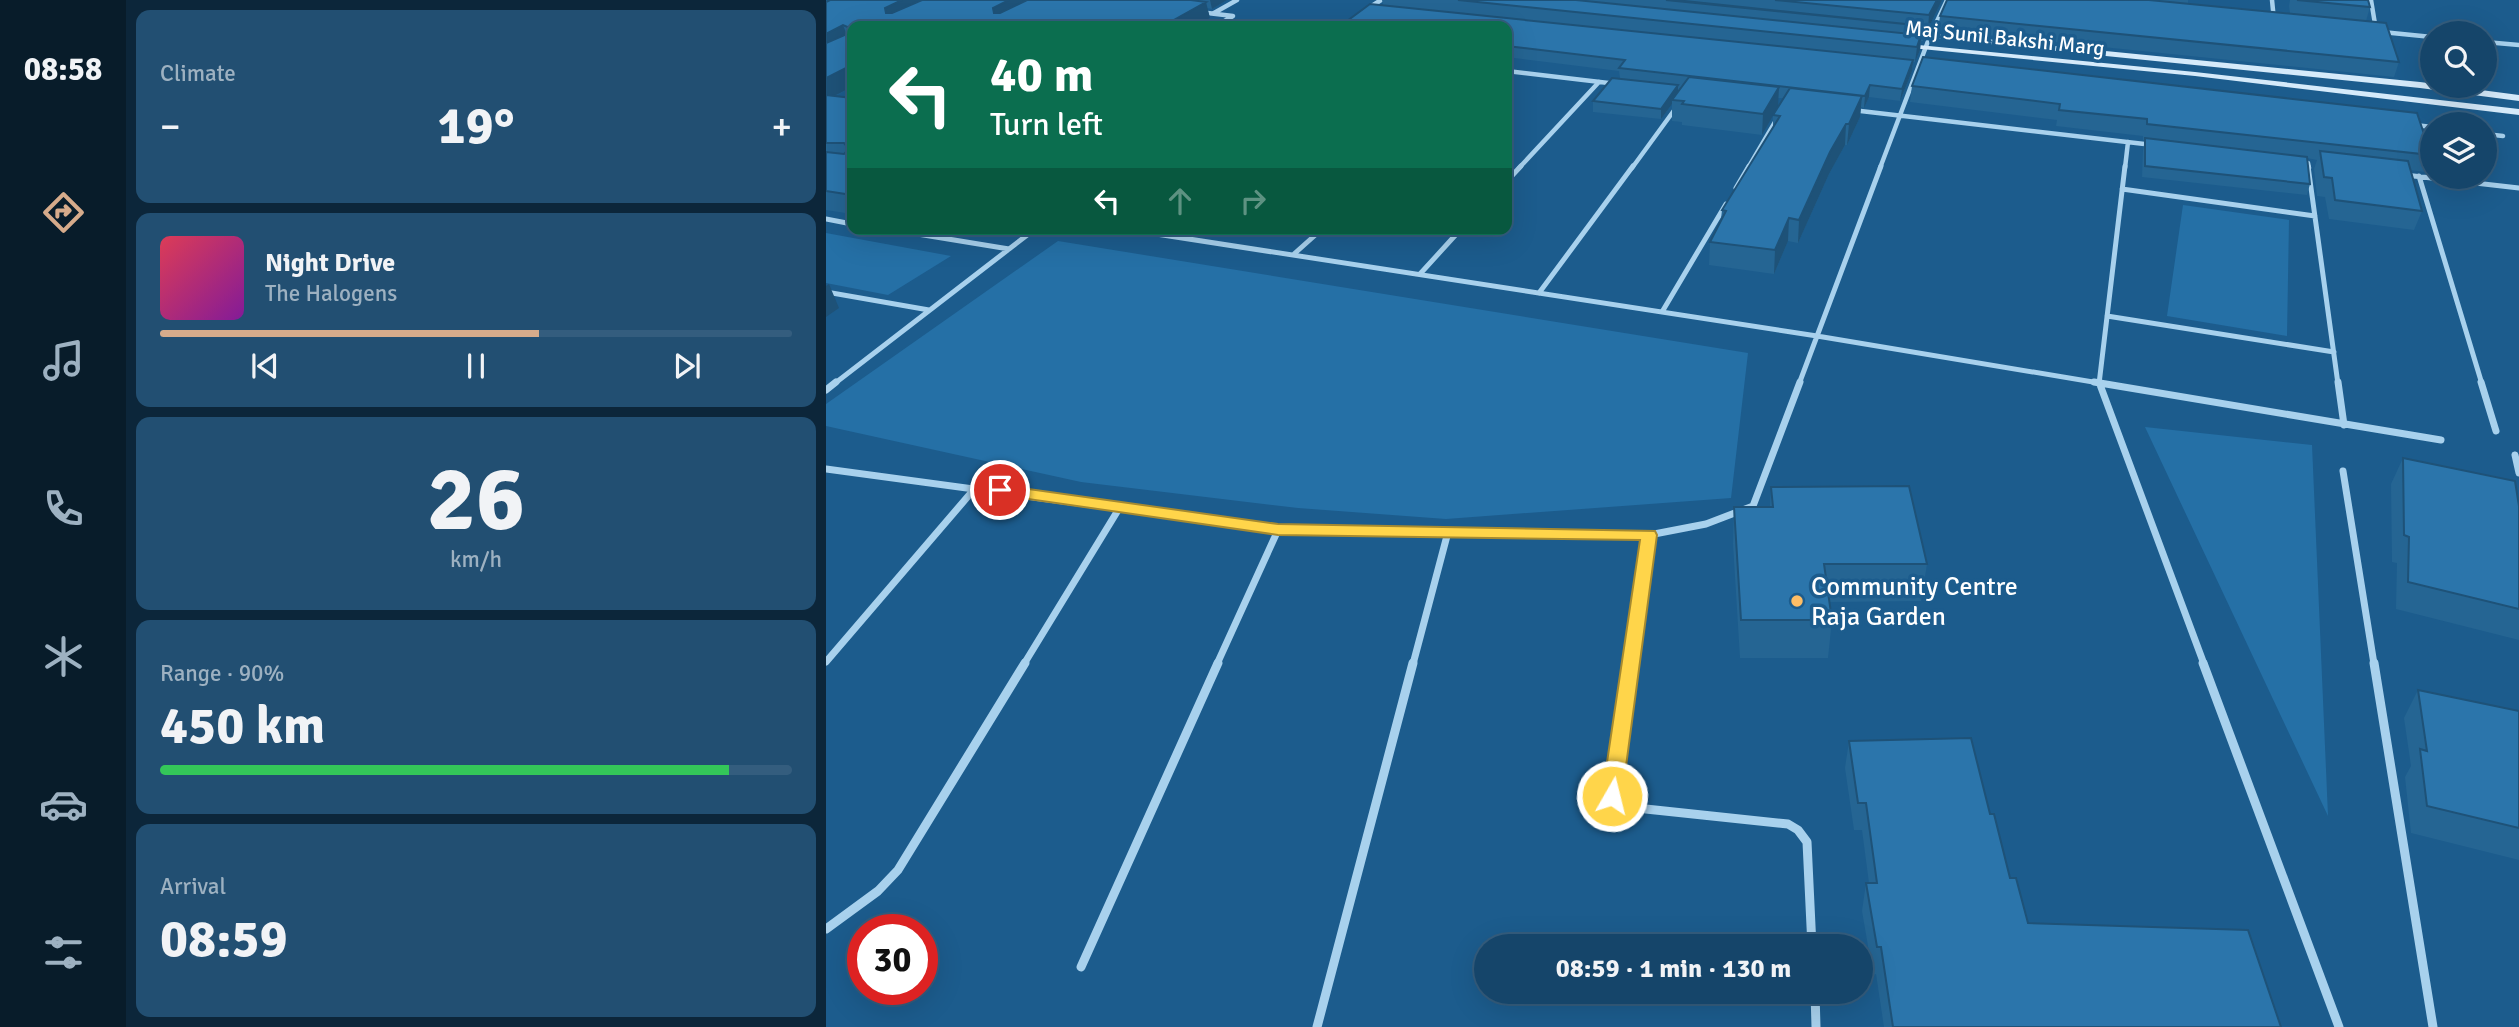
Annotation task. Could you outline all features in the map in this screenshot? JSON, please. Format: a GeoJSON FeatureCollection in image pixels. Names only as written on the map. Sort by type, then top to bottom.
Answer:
{"type":"FeatureCollection","features":[{"type":"Feature","properties":{"kind":"street"},"geometry":{"type":"LineString","coordinates":[[1213,13],[1237,0]]}},
{"type":"Feature","properties":{"kind":"street"},"geometry":{"type":"LineString","coordinates":[[1359,15],[1381,0]]}},
{"type":"Feature","properties":{"kind":"street"},"geometry":{"type":"LineString","coordinates":[[826,469],[976,487],[1278,530],[1649,535],[1706,524],[1753,506],[1930,36],[1947,0]]}},
{"type":"Feature","properties":{"kind":"street"},"geometry":{"type":"LineString","coordinates":[[2261,20],[2275,22],[2272,0]]}},
{"type":"Feature","properties":{"kind":"street"},"geometry":{"type":"LineString","coordinates":[[2371,0],[2377,32]]}},
{"type":"Feature","properties":{"kind":"street"},"geometry":{"type":"LineString","coordinates":[[1367,9],[1381,11]]}},
{"type":"Feature","properties":{"kind":"street"},"geometry":{"type":"LineString","coordinates":[[1188,11],[1233,16],[1225,21]]}},
{"type":"Feature","properties":{"kind":"street"},"geometry":{"type":"LineString","coordinates":[[2364,31],[2420,36]]}},
{"type":"Feature","properties":{"kind":"street","name":"Maj Sunil Bakshi Marg"},"geometry":{"type":"LineString","coordinates":[[1889,32],[2519,97]]}},
{"type":"Feature","properties":{"kind":"street","name":"Maj Sunil Bakshi Marg"},"geometry":{"type":"LineString","coordinates":[[1885,43],[2195,74],[2519,112]]}},
{"type":"Feature","properties":{"kind":"street"},"geometry":{"type":"LineString","coordinates":[[2497,43],[2519,45]]}},
{"type":"Feature","properties":{"kind":"street"},"geometry":{"type":"LineString","coordinates":[[1905,66],[1919,67]]}},
{"type":"Feature","properties":{"kind":"street"},"geometry":{"type":"LineString","coordinates":[[1512,72],[1625,85]]}},
{"type":"Feature","properties":{"kind":"street"},"geometry":{"type":"LineString","coordinates":[[1512,176],[1600,82]]}},
{"type":"Feature","properties":{"kind":"street"},"geometry":{"type":"LineString","coordinates":[[1539,293],[1679,103]]}},
{"type":"Feature","properties":{"kind":"street"},"geometry":{"type":"LineString","coordinates":[[1850,110],[2155,146]]}},
{"type":"Feature","properties":{"kind":"street"},"geometry":{"type":"LineString","coordinates":[[1662,312],[1779,114]]}},
{"type":"Feature","properties":{"kind":"street"},"geometry":{"type":"LineString","coordinates":[[2405,124],[2420,126]]}},
{"type":"Feature","properties":{"kind":"street"},"geometry":{"type":"LineString","coordinates":[[2497,135],[2503,136]]}},
{"type":"Feature","properties":{"kind":"street"},"geometry":{"type":"LineString","coordinates":[[2127,142],[2099,383],[2339,1027]]}},
{"type":"Feature","properties":{"kind":"street"},"geometry":{"type":"LineString","coordinates":[[2294,162],[2322,165]]}},
{"type":"Feature","properties":{"kind":"street"},"geometry":{"type":"LineString","coordinates":[[2308,163],[2344,425]]}},
{"type":"Feature","properties":{"kind":"street"},"geometry":{"type":"LineString","coordinates":[[2391,173],[2519,188]]}},
{"type":"Feature","properties":{"kind":"street"},"geometry":{"type":"LineString","coordinates":[[2418,176],[2496,431]]}},
{"type":"Feature","properties":{"kind":"street"},"geometry":{"type":"LineString","coordinates":[[2122,189],[2315,216]]}},
{"type":"Feature","properties":{"kind":"street"},"geometry":{"type":"LineString","coordinates":[[826,219],[847,223]]}},
{"type":"Feature","properties":{"kind":"street"},"geometry":{"type":"LineString","coordinates":[[924,235],[1009,249]]}},
{"type":"Feature","properties":{"kind":"street"},"geometry":{"type":"LineString","coordinates":[[826,390],[1027,235]]}},
{"type":"Feature","properties":{"kind":"street"},"geometry":{"type":"LineString","coordinates":[[1164,235],[1817,336],[2441,440]]}},
{"type":"Feature","properties":{"kind":"street"},"geometry":{"type":"LineString","coordinates":[[1294,254],[1315,235]]}},
{"type":"Feature","properties":{"kind":"street"},"geometry":{"type":"LineString","coordinates":[[1420,274],[1456,235]]}},
{"type":"Feature","properties":{"kind":"street"},"geometry":{"type":"LineString","coordinates":[[826,292],[929,310]]}},
{"type":"Feature","properties":{"kind":"street"},"geometry":{"type":"LineString","coordinates":[[2107,316],[2334,352]]}},
{"type":"Feature","properties":{"kind":"street"},"geometry":{"type":"LineString","coordinates":[[2515,454],[2519,473]]}},
{"type":"Feature","properties":{"kind":"street"},"geometry":{"type":"LineString","coordinates":[[2343,471],[2433,1027]]}},
{"type":"Feature","properties":{"kind":"street"},"geometry":{"type":"LineString","coordinates":[[826,662],[976,487]]}},
{"type":"Feature","properties":{"kind":"street"},"geometry":{"type":"LineString","coordinates":[[826,929],[878,891],[898,870],[1120,507]]}},
{"type":"Feature","properties":{"kind":"street"},"geometry":{"type":"LineString","coordinates":[[1081,967],[1278,530]]}},
{"type":"Feature","properties":{"kind":"street"},"geometry":{"type":"LineString","coordinates":[[1317,1027],[1448,532]]}},
{"type":"Feature","properties":{"kind":"street"},"geometry":{"type":"LineString","coordinates":[[1649,535],[1612,796],[1627,807],[1787,824],[1798,830],[1807,842],[1811,934]]}},
{"type":"Feature","properties":{"kind":"street"},"geometry":{"type":"LineString","coordinates":[[1815,1004],[1816,1027]]}},
{"type":"Feature","properties":{"kind":"shaded area"},"geometry":{"type":"Polygon","coordinates":[[[2183,205],[2289,220],[2287,336],[2167,316],[2183,205]]]}},
{"type":"Feature","properties":{"kind":"shaded area"},"geometry":{"type":"Polygon","coordinates":[[[826,233],[951,256],[888,295],[826,283],[826,233]]]}},
{"type":"Feature","properties":{"kind":"shaded area"},"geometry":{"type":"Polygon","coordinates":[[[1058,241],[1748,353],[1731,498],[1446,519],[1298,508],[1081,482],[826,426],[826,404],[1058,241]]]}},
{"type":"Feature","properties":{"kind":"shaded area"},"geometry":{"type":"Polygon","coordinates":[[[2145,427],[2312,445],[2328,816],[2145,427]]]}},
{"type":"Feature","properties":{"kind":"building"},"geometry":{"type":"Polygon","coordinates":[[[902,0],[885,8],[886,13],[892,13],[922,0],[1009,0],[993,8],[994,13],[1000,13],[1027,0],[1206,2],[1172,21],[847,21],[847,27],[843,25],[826,34],[826,2],[902,0]]]}},
{"type":"Feature","properties":{"kind":"building"},"geometry":{"type":"Polygon","coordinates":[[[1458,0],[1576,0],[1921,35],[1917,47],[1458,0]]]}},
{"type":"Feature","properties":{"kind":"building"},"geometry":{"type":"Polygon","coordinates":[[[1666,0],[1675,0],[1925,26],[1666,0]]]}},
{"type":"Feature","properties":{"kind":"building"},"geometry":{"type":"Polygon","coordinates":[[[1775,0],[1937,0],[1929,15],[1775,0]]]}},
{"type":"Feature","properties":{"kind":"building"},"geometry":{"type":"Polygon","coordinates":[[[1947,0],[2149,0],[2386,23],[2399,62],[1940,16],[1947,0]]]}},
{"type":"Feature","properties":{"kind":"building"},"geometry":{"type":"Polygon","coordinates":[[[2297,0],[2368,0],[2370,7],[2297,0]]]}},
{"type":"Feature","properties":{"kind":"building"},"geometry":{"type":"Polygon","coordinates":[[[1370,4],[1913,60],[1902,89],[1870,85],[1865,96],[1619,68],[1625,60],[1512,47],[1512,21],[1347,21],[1370,4]]]}},
{"type":"Feature","properties":{"kind":"building"},"geometry":{"type":"Polygon","coordinates":[[[847,34],[847,68],[826,78],[826,43],[847,34]]]}},
{"type":"Feature","properties":{"kind":"building"},"geometry":{"type":"Polygon","coordinates":[[[1923,57],[2417,113],[2420,122],[2420,154],[2147,124],[2147,119],[2059,110],[2060,104],[1912,86],[1923,57]]]}},
{"type":"Feature","properties":{"kind":"building"},"geometry":{"type":"Polygon","coordinates":[[[1689,77],[1779,87],[1763,114],[1682,104],[1684,101],[1672,100],[1689,77]]]}},
{"type":"Feature","properties":{"kind":"building"},"geometry":{"type":"Polygon","coordinates":[[[1612,78],[1678,85],[1661,109],[1593,101],[1612,78]]]}},
{"type":"Feature","properties":{"kind":"building"},"geometry":{"type":"Polygon","coordinates":[[[1790,88],[1862,96],[1849,124],[1846,124],[1830,152],[1799,220],[1789,218],[1775,250],[1710,242],[1726,211],[1722,210],[1780,116],[1773,115],[1790,88]]]}},
{"type":"Feature","properties":{"kind":"building"},"geometry":{"type":"Polygon","coordinates":[[[826,95],[847,97],[847,147],[844,143],[826,143],[826,95]]]}},
{"type":"Feature","properties":{"kind":"building"},"geometry":{"type":"Polygon","coordinates":[[[2145,138],[2307,157],[2310,184],[2145,166],[2145,138]]]}},
{"type":"Feature","properties":{"kind":"building"},"geometry":{"type":"Polygon","coordinates":[[[847,151],[847,194],[826,191],[826,152],[844,154],[847,151]]]}},
{"type":"Feature","properties":{"kind":"building"},"geometry":{"type":"Polygon","coordinates":[[[2320,151],[2408,161],[2422,211],[2335,200],[2332,178],[2324,177],[2320,151]]]}},
{"type":"Feature","properties":{"kind":"building"},"geometry":{"type":"Polygon","coordinates":[[[2403,458],[2515,481],[2519,506],[2519,609],[2408,582],[2409,537],[2404,535],[2403,458]]]}},
{"type":"Feature","properties":{"kind":"building"},"geometry":{"type":"Polygon","coordinates":[[[1909,486],[1927,564],[1824,564],[1832,620],[1741,620],[1734,507],[1773,507],[1771,487],[1909,486]]]}},
{"type":"Feature","properties":{"kind":"building"},"geometry":{"type":"Polygon","coordinates":[[[2418,690],[2519,711],[2519,828],[2427,806],[2420,749],[2427,751],[2418,690]]]}},
{"type":"Feature","properties":{"kind":"building"},"geometry":{"type":"Polygon","coordinates":[[[1971,738],[1990,814],[1994,814],[2010,878],[2016,878],[2028,923],[2248,930],[2281,1027],[1893,1027],[1881,947],[1877,947],[1866,883],[1877,883],[1866,803],[1858,803],[1849,741],[1971,738]]]}},
{"type":"Feature","properties":{"kind":"place","name":"Community Centre Raja Garden"},"geometry":{"type":"Point","coordinates":[1797,601]}},
{"type":"Feature","properties":{"kind":"route"},"geometry":{"type":"LineString","coordinates":[[1000,490],[1278,530],[1649,535],[1612,796]]}}]}
